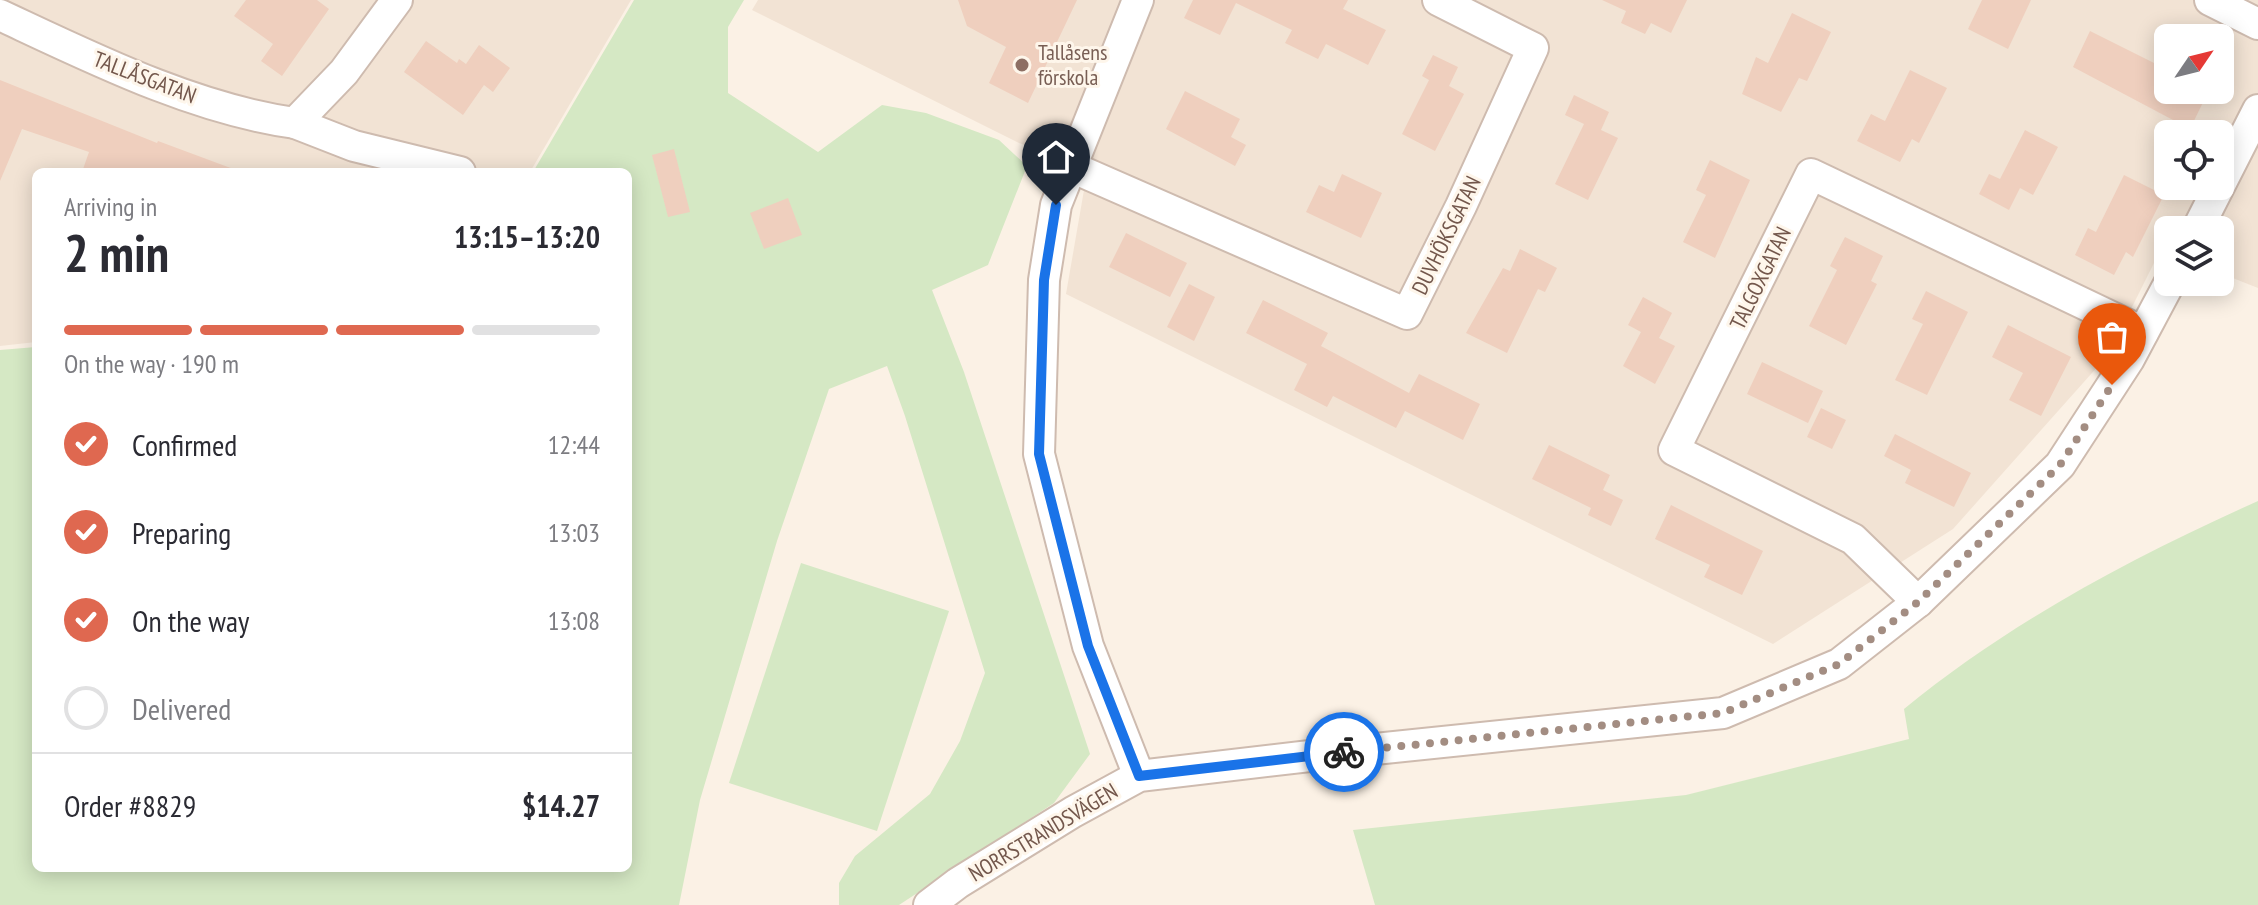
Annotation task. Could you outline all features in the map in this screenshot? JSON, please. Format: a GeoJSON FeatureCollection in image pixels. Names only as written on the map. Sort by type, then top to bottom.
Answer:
{"type":"FeatureCollection","features":[{"type":"Feature","properties":{"kind":"street"},"geometry":{"type":"LineString","coordinates":[[295,123],[344,72],[397,0]]}},
{"type":"Feature","properties":{"kind":"street"},"geometry":{"type":"LineString","coordinates":[[1138,0],[1069,166],[1056,205],[1044,280],[1039,454],[1088,646],[1139,776]]}},
{"type":"Feature","properties":{"kind":"street","name":"DUVHÖKSGATAN"},"geometry":{"type":"LineString","coordinates":[[1069,166],[1407,314],[1461,206],[1533,48],[1438,0]]}},
{"type":"Feature","properties":{"kind":"street"},"geometry":{"type":"LineString","coordinates":[[2210,0],[2258,24]]}},
{"type":"Feature","properties":{"kind":"street","name":"TALLÅSGATAN"},"geometry":{"type":"LineString","coordinates":[[0,15],[104,63],[249,117],[295,123],[354,146],[444,168]]}},
{"type":"Feature","properties":{"kind":"street"},"geometry":{"type":"LineString","coordinates":[[2204,216],[2258,110]]}},
{"type":"Feature","properties":{"kind":"street","name":"TALGOXGATAN"},"geometry":{"type":"LineString","coordinates":[[1918,602],[1853,539],[1674,450],[1811,174],[2143,332]]}},
{"type":"Feature","properties":{"kind":"street","name":"NORRSTRANDSVÄGEN"},"geometry":{"type":"LineString","coordinates":[[929,905],[958,883],[1073,812],[1139,776],[1723,713],[1839,664],[1918,602],[2060,465],[2162,296]]}},
{"type":"Feature","properties":{"kind":"shaded area"},"geometry":{"type":"Polygon","coordinates":[[[0,0],[631,0],[532,168],[32,168],[32,342],[0,346],[0,0]]]}},
{"type":"Feature","properties":{"kind":"shaded area"},"geometry":{"type":"Polygon","coordinates":[[[758,0],[2258,0],[2258,288],[2234,279],[2234,216],[2154,216],[2154,263],[2108,355],[1953,529],[1773,644],[1066,294],[1088,167],[1019,143],[752,10],[758,0]]]}},
{"type":"Feature","properties":{"kind":"green space"},"geometry":{"type":"Polygon","coordinates":[[[634,0],[744,0],[728,27],[728,93],[818,152],[882,105],[926,113],[999,140],[1027,166],[988,265],[932,290],[964,372],[1090,754],[1054,803],[899,905],[839,905],[839,883],[855,856],[930,794],[960,741],[985,673],[887,366],[829,389],[777,541],[700,800],[679,905],[0,905],[0,350],[32,347],[32,872],[632,872],[632,168],[535,168],[634,0]]]}},
{"type":"Feature","properties":{"kind":"green space"},"geometry":{"type":"Polygon","coordinates":[[[2258,501],[2258,905],[1375,905],[1353,830],[1686,795],[1909,739],[1904,709],[1986,648],[2119,568],[2258,501]]]}},
{"type":"Feature","properties":{"kind":"green space"},"geometry":{"type":"Polygon","coordinates":[[[801,563],[949,611],[877,831],[729,783],[801,563]]]}},
{"type":"Feature","properties":{"kind":"building"},"geometry":{"type":"Polygon","coordinates":[[[246,0],[317,0],[329,9],[282,76],[261,61],[273,44],[234,16],[246,0]]]}},
{"type":"Feature","properties":{"kind":"building","name":"Tallåsens förskola"},"geometry":{"type":"Polygon","coordinates":[[[958,0],[1077,0],[1028,103],[989,83],[1006,47],[967,26],[958,0]]]}},
{"type":"Feature","properties":{"kind":"building"},"geometry":{"type":"Polygon","coordinates":[[[1193,0],[1348,0],[1343,9],[1386,30],[1368,65],[1326,44],[1318,59],[1285,43],[1292,30],[1236,3],[1220,35],[1184,18],[1193,0]]]}},
{"type":"Feature","properties":{"kind":"building"},"geometry":{"type":"Polygon","coordinates":[[[1602,0],[1687,0],[1671,33],[1651,23],[1645,34],[1621,23],[1626,11],[1602,0]]]}},
{"type":"Feature","properties":{"kind":"building"},"geometry":{"type":"Polygon","coordinates":[[[1982,0],[2031,0],[2008,49],[1968,29],[1982,0]]]}},
{"type":"Feature","properties":{"kind":"building"},"geometry":{"type":"Polygon","coordinates":[[[1792,13],[1831,32],[1807,81],[1799,78],[1781,112],[1742,94],[1756,57],[1768,63],[1792,13]]]}},
{"type":"Feature","properties":{"kind":"building"},"geometry":{"type":"Polygon","coordinates":[[[2090,31],[2154,63],[2154,104],[2202,104],[2194,120],[2173,120],[2073,67],[2090,31]]]}},
{"type":"Feature","properties":{"kind":"building"},"geometry":{"type":"Polygon","coordinates":[[[426,41],[457,63],[459,59],[466,64],[479,45],[510,68],[493,92],[484,85],[463,115],[404,72],[426,41]]]}},
{"type":"Feature","properties":{"kind":"building"},"geometry":{"type":"Polygon","coordinates":[[[1433,55],[1458,67],[1449,86],[1464,94],[1435,151],[1402,134],[1429,80],[1422,76],[1433,55]]]}},
{"type":"Feature","properties":{"kind":"building"},"geometry":{"type":"Polygon","coordinates":[[[1910,70],[1947,88],[1919,143],[1912,139],[1900,162],[1857,141],[1871,114],[1885,121],[1910,70]]]}},
{"type":"Feature","properties":{"kind":"building"},"geometry":{"type":"Polygon","coordinates":[[[0,80],[157,143],[231,168],[83,168],[89,152],[22,129],[0,181],[0,80]]]}},
{"type":"Feature","properties":{"kind":"building"},"geometry":{"type":"Polygon","coordinates":[[[1185,91],[1240,119],[1231,137],[1246,145],[1235,166],[1166,129],[1185,91]]]}},
{"type":"Feature","properties":{"kind":"building"},"geometry":{"type":"Polygon","coordinates":[[[1574,95],[1609,112],[1601,130],[1618,138],[1588,200],[1555,184],[1584,124],[1565,115],[1574,95]]]}},
{"type":"Feature","properties":{"kind":"building"},"geometry":{"type":"Polygon","coordinates":[[[2025,130],[2058,147],[2033,195],[2020,188],[2009,210],[1979,194],[1989,174],[2000,179],[2025,130]]]}},
{"type":"Feature","properties":{"kind":"building"},"geometry":{"type":"Polygon","coordinates":[[[674,149],[690,212],[668,217],[652,155],[674,149]]]}},
{"type":"Feature","properties":{"kind":"building"},"geometry":{"type":"Polygon","coordinates":[[[1710,160],[1750,180],[1715,258],[1683,242],[1706,195],[1696,190],[1710,160]]]}},
{"type":"Feature","properties":{"kind":"building"},"geometry":{"type":"Polygon","coordinates":[[[1342,174],[1382,193],[1361,238],[1306,212],[1319,185],[1334,192],[1342,174]]]}},
{"type":"Feature","properties":{"kind":"building"},"geometry":{"type":"Polygon","coordinates":[[[2124,175],[2154,190],[2154,200],[2162,200],[2133,257],[2126,252],[2114,275],[2075,255],[2088,228],[2096,232],[2124,175]]]}},
{"type":"Feature","properties":{"kind":"building"},"geometry":{"type":"Polygon","coordinates":[[[788,198],[802,235],[764,249],[750,213],[788,198]]]}},
{"type":"Feature","properties":{"kind":"building"},"geometry":{"type":"Polygon","coordinates":[[[1126,233],[1187,263],[1170,297],[1109,267],[1126,233]]]}},
{"type":"Feature","properties":{"kind":"building"},"geometry":{"type":"Polygon","coordinates":[[[1845,237],[1883,256],[1871,281],[1877,284],[1846,345],[1809,326],[1837,270],[1830,266],[1845,237]]]}},
{"type":"Feature","properties":{"kind":"building"},"geometry":{"type":"Polygon","coordinates":[[[1520,249],[1557,268],[1545,292],[1538,289],[1507,353],[1466,333],[1503,268],[1510,271],[1520,249]]]}},
{"type":"Feature","properties":{"kind":"building"},"geometry":{"type":"Polygon","coordinates":[[[1189,284],[1215,297],[1194,341],[1167,327],[1189,284]]]}},
{"type":"Feature","properties":{"kind":"building"},"geometry":{"type":"Polygon","coordinates":[[[1926,291],[1968,312],[1927,395],[1895,380],[1923,324],[1912,319],[1926,291]]]}},
{"type":"Feature","properties":{"kind":"building"},"geometry":{"type":"Polygon","coordinates":[[[1643,297],[1672,313],[1659,338],[1675,346],[1655,384],[1623,366],[1641,332],[1628,325],[1643,297]]]}},
{"type":"Feature","properties":{"kind":"building"},"geometry":{"type":"Polygon","coordinates":[[[1263,300],[1328,333],[1321,346],[1409,393],[1419,374],[1480,404],[1463,440],[1405,411],[1396,428],[1333,396],[1327,407],[1294,390],[1307,364],[1246,333],[1263,300]]]}},
{"type":"Feature","properties":{"kind":"building"},"geometry":{"type":"Polygon","coordinates":[[[2008,325],[2071,357],[2041,416],[2009,400],[2023,373],[1992,357],[2008,325]]]}},
{"type":"Feature","properties":{"kind":"building"},"geometry":{"type":"Polygon","coordinates":[[[1762,362],[1823,391],[1808,423],[1747,394],[1762,362]]]}},
{"type":"Feature","properties":{"kind":"building"},"geometry":{"type":"Polygon","coordinates":[[[1821,408],[1846,420],[1832,449],[1807,437],[1821,408]]]}},
{"type":"Feature","properties":{"kind":"building"},"geometry":{"type":"Polygon","coordinates":[[[1895,434],[1971,473],[1954,507],[1905,483],[1911,470],[1884,456],[1895,434]]]}},
{"type":"Feature","properties":{"kind":"building"},"geometry":{"type":"Polygon","coordinates":[[[1549,445],[1610,475],[1603,490],[1623,500],[1611,526],[1588,515],[1591,508],[1532,479],[1549,445]]]}},
{"type":"Feature","properties":{"kind":"building"},"geometry":{"type":"Polygon","coordinates":[[[1671,505],[1763,551],[1742,595],[1704,577],[1710,565],[1655,539],[1671,505]]]}},
{"type":"Feature","properties":{"kind":"way so far"},"geometry":{"type":"LineString","coordinates":[[1344,752],[1723,713],[1839,664],[1918,602],[2060,465],[2112,385]]}},
{"type":"Feature","properties":{"kind":"place","name":"Tallåsens förskola"},"geometry":{"type":"Point","coordinates":[1022,65]}},
{"type":"Feature","properties":{"kind":"route"},"geometry":{"type":"LineString","coordinates":[[1056,205],[1044,280],[1039,454],[1088,646],[1139,776],[1344,752]]}}]}
